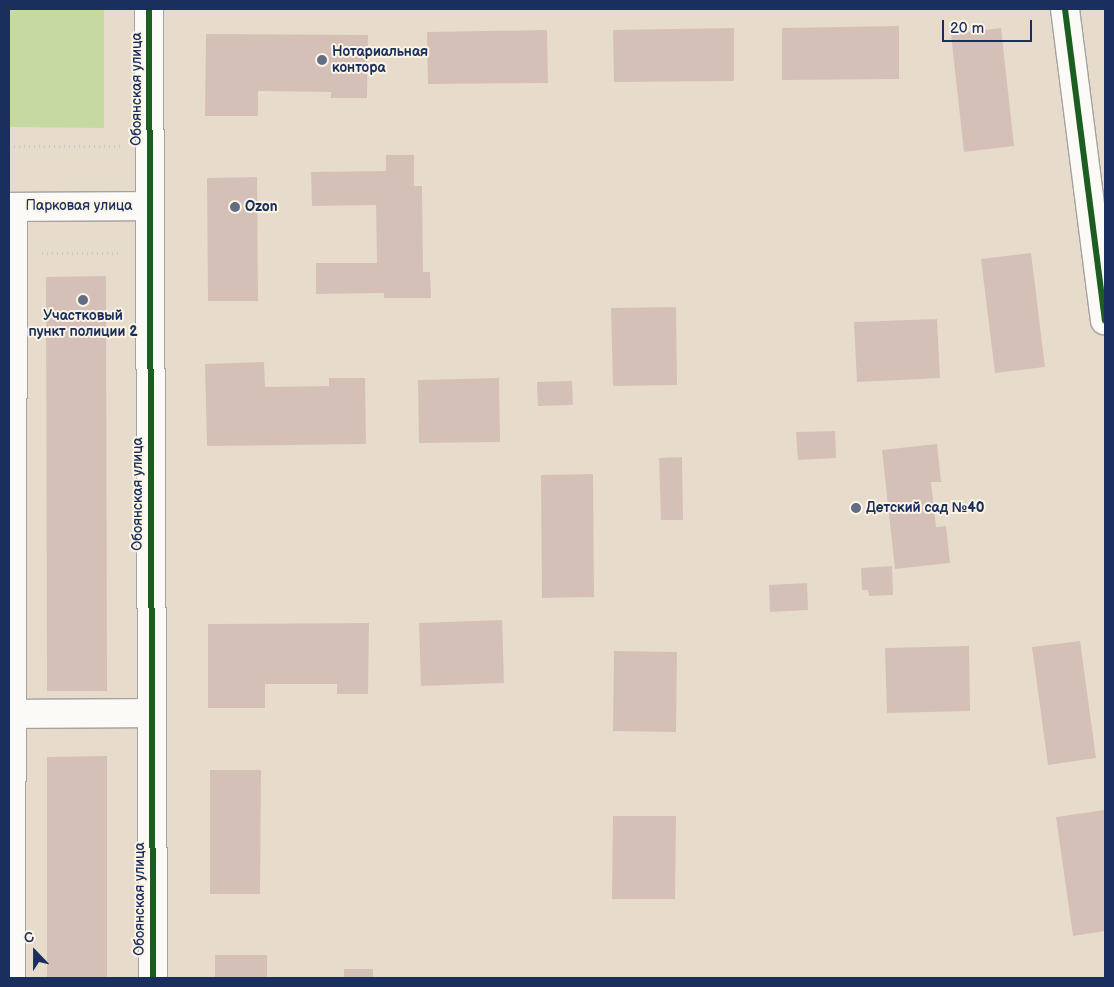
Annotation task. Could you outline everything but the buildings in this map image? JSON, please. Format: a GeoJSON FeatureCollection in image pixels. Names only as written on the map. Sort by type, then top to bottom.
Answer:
{"type":"FeatureCollection","features":[{"type":"Feature","properties":{"kind":"street","name":"Обоянская улица"},"geometry":{"type":"LineString","coordinates":[[150,9],[153,978]]}},
{"type":"Feature","properties":{"kind":"street"},"geometry":{"type":"LineString","coordinates":[[1065,9],[1105,320]]}},
{"type":"Feature","properties":{"kind":"street","name":"Парковая улица"},"geometry":{"type":"LineString","coordinates":[[11,207],[150,206]]}},
{"type":"Feature","properties":{"kind":"street"},"geometry":{"type":"LineString","coordinates":[[11,207],[11,978]]}},
{"type":"Feature","properties":{"kind":"street"},"geometry":{"type":"LineString","coordinates":[[12,714],[152,713]]}},
{"type":"Feature","properties":{"kind":"path"},"geometry":{"type":"LineString","coordinates":[[9,146],[127,146]]}},
{"type":"Feature","properties":{"kind":"path"},"geometry":{"type":"LineString","coordinates":[[12,252],[150,253]]}},
{"type":"Feature","properties":{"kind":"green space"},"geometry":{"type":"Polygon","coordinates":[[[9,9],[104,9],[104,128],[9,127],[9,9]]]}},
{"type":"Feature","properties":{"kind":"cycle path"},"geometry":{"type":"LineString","coordinates":[[149,9],[153,978]]}},
{"type":"Feature","properties":{"kind":"cycle path"},"geometry":{"type":"LineString","coordinates":[[1065,9],[1105,320]]}},
{"type":"Feature","properties":{"kind":"place","name":"Нотариальная контора"},"geometry":{"type":"Point","coordinates":[322,60]}},
{"type":"Feature","properties":{"kind":"place","name":"Ozon"},"geometry":{"type":"Point","coordinates":[235,207]}},
{"type":"Feature","properties":{"kind":"place","name":"Участковый пункт полиции 2"},"geometry":{"type":"Point","coordinates":[83,300]}},
{"type":"Feature","properties":{"kind":"place","name":"Детский сад №40"},"geometry":{"type":"Point","coordinates":[856,508]}}]}
